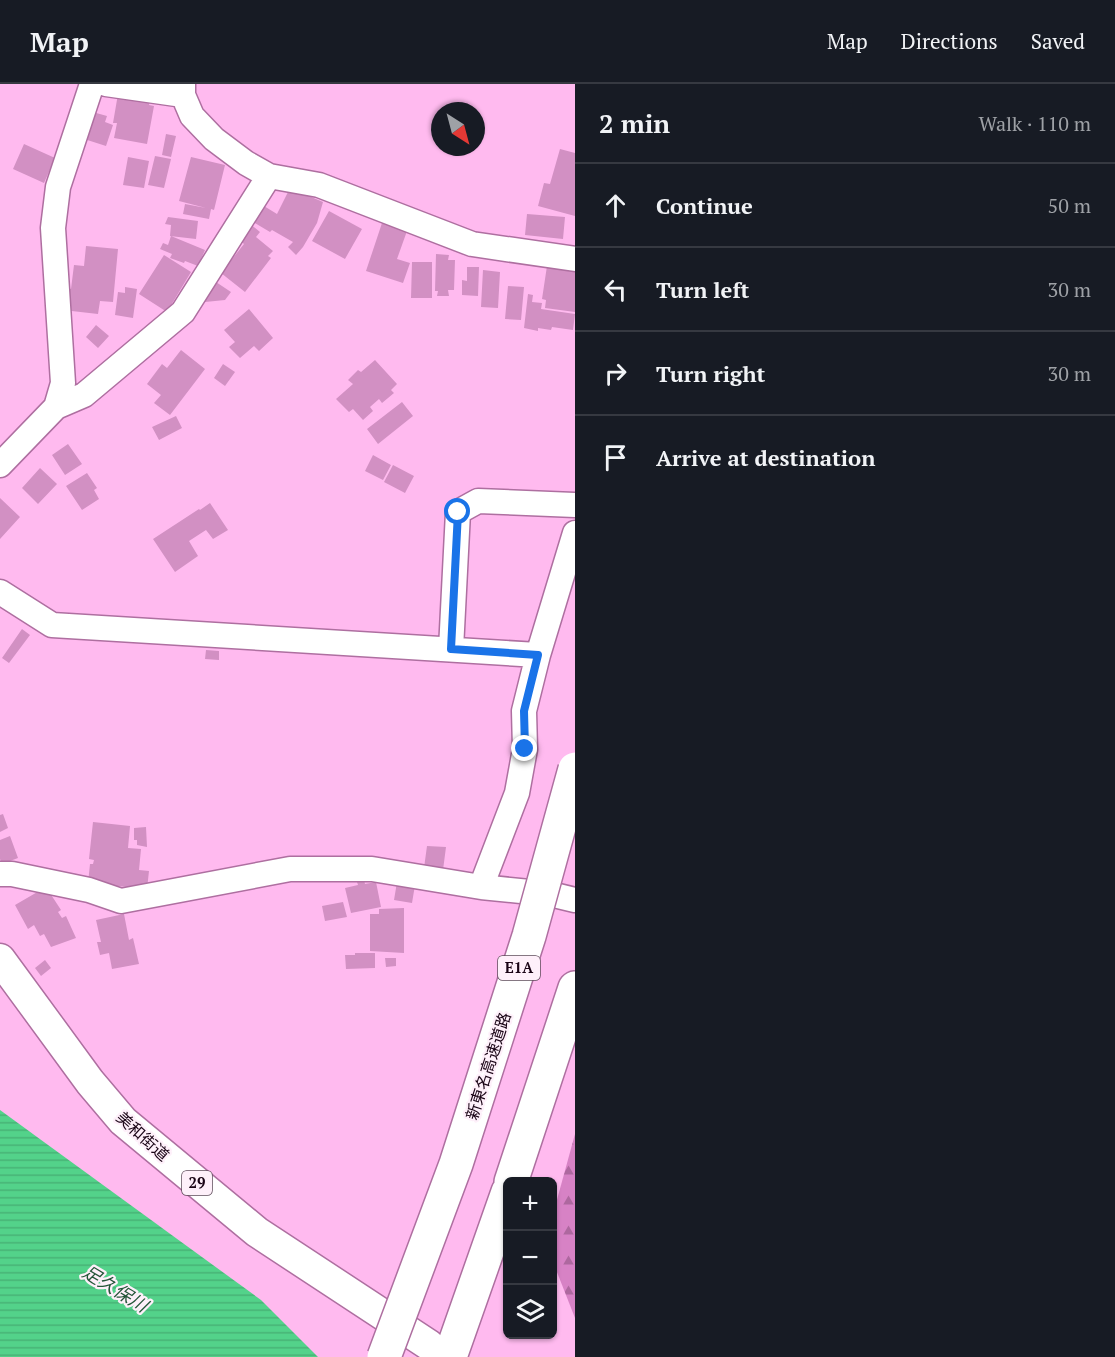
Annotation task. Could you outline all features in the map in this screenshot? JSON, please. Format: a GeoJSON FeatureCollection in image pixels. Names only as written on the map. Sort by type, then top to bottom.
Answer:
{"type":"FeatureCollection","features":[{"type":"Feature","properties":{"kind":"highway","name":"新東名高速道路"},"geometry":{"type":"LineString","coordinates":[[384,1357],[456,1164],[529,936],[575,769]]}},
{"type":"Feature","properties":{"kind":"highway"},"geometry":{"type":"LineString","coordinates":[[513,1177],[575,988]]}},
{"type":"Feature","properties":{"kind":"highway"},"geometry":{"type":"LineString","coordinates":[[436,1354],[503,1201]]}},
{"type":"Feature","properties":{"kind":"main road","name":"美和街道"},"geometry":{"type":"LineString","coordinates":[[0,959],[90,1082],[123,1120],[257,1233],[436,1354]]}},
{"type":"Feature","properties":{"kind":"street"},"geometry":{"type":"LineString","coordinates":[[56,407],[63,383],[53,228],[58,187],[92,84]]}},
{"type":"Feature","properties":{"kind":"street"},"geometry":{"type":"LineString","coordinates":[[106,84],[183,90],[192,116],[214,139],[268,176],[319,185],[472,244],[575,259]]}},
{"type":"Feature","properties":{"kind":"street"},"geometry":{"type":"LineString","coordinates":[[0,465],[56,407],[84,395],[183,312],[268,176]]}},
{"type":"Feature","properties":{"kind":"street"},"geometry":{"type":"LineString","coordinates":[[451,649],[458,512],[478,501],[575,505]]}},
{"type":"Feature","properties":{"kind":"street"},"geometry":{"type":"LineString","coordinates":[[482,887],[517,793],[525,749],[524,711],[538,655],[575,533]]}},
{"type":"Feature","properties":{"kind":"street"},"geometry":{"type":"LineString","coordinates":[[0,592],[52,625],[538,655]]}},
{"type":"Feature","properties":{"kind":"street"},"geometry":{"type":"LineString","coordinates":[[0,874],[12,874],[89,890],[121,901],[290,869],[372,868],[482,887],[550,894],[575,900]]}},
{"type":"Feature","properties":{"kind":"green space"},"geometry":{"type":"Polygon","coordinates":[[[575,1134],[575,1318],[557,1272],[557,1200],[575,1134]]]}},
{"type":"Feature","properties":{"kind":"water","name":"足久保川"},"geometry":{"type":"Polygon","coordinates":[[[0,1110],[261,1300],[318,1357],[0,1357],[0,1110]]]}},
{"type":"Feature","properties":{"kind":"building"},"geometry":{"type":"Polygon","coordinates":[[[118,94],[150,101],[149,105],[154,106],[147,144],[114,138],[117,123],[113,123],[118,94]]]}},
{"type":"Feature","properties":{"kind":"building"},"geometry":{"type":"Polygon","coordinates":[[[89,111],[107,116],[105,122],[113,125],[106,146],[81,138],[89,111]]]}},
{"type":"Feature","properties":{"kind":"building"},"geometry":{"type":"Polygon","coordinates":[[[166,134],[176,136],[171,157],[162,155],[166,134]]]}},
{"type":"Feature","properties":{"kind":"building"},"geometry":{"type":"Polygon","coordinates":[[[24,144],[55,158],[44,183],[13,169],[24,144]]]}},
{"type":"Feature","properties":{"kind":"building"},"geometry":{"type":"Polygon","coordinates":[[[560,149],[575,153],[575,216],[538,206],[544,183],[550,184],[560,149]]]}},
{"type":"Feature","properties":{"kind":"building"},"geometry":{"type":"Polygon","coordinates":[[[155,156],[171,159],[164,188],[148,185],[155,156]]]}},
{"type":"Feature","properties":{"kind":"building"},"geometry":{"type":"Polygon","coordinates":[[[128,157],[149,161],[144,188],[123,185],[128,157]]]}},
{"type":"Feature","properties":{"kind":"building"},"geometry":{"type":"Polygon","coordinates":[[[191,157],[225,165],[214,210],[211,209],[209,219],[183,214],[185,204],[206,208],[179,201],[191,157]]]}},
{"type":"Feature","properties":{"kind":"building"},"geometry":{"type":"Polygon","coordinates":[[[290,188],[323,202],[317,223],[296,255],[288,247],[293,242],[248,219],[259,203],[277,214],[290,188]]]}},
{"type":"Feature","properties":{"kind":"building"},"geometry":{"type":"Polygon","coordinates":[[[329,211],[362,229],[345,259],[312,241],[329,211]]]}},
{"type":"Feature","properties":{"kind":"building"},"geometry":{"type":"Polygon","coordinates":[[[527,214],[565,217],[563,239],[525,235],[527,214]]]}},
{"type":"Feature","properties":{"kind":"building"},"geometry":{"type":"Polygon","coordinates":[[[168,217],[198,221],[196,239],[170,236],[171,225],[165,224],[168,217]]]}},
{"type":"Feature","properties":{"kind":"building"},"geometry":{"type":"Polygon","coordinates":[[[248,222],[260,232],[256,237],[273,251],[268,256],[271,258],[245,292],[221,273],[244,244],[236,237],[248,222]]]}},
{"type":"Feature","properties":{"kind":"building"},"geometry":{"type":"Polygon","coordinates":[[[382,223],[407,231],[397,259],[410,263],[403,283],[366,271],[382,223]]]}},
{"type":"Feature","properties":{"kind":"building"},"geometry":{"type":"Polygon","coordinates":[[[171,236],[205,250],[198,266],[170,258],[172,254],[160,249],[163,243],[168,245],[171,236]]]}},
{"type":"Feature","properties":{"kind":"building"},"geometry":{"type":"Polygon","coordinates":[[[86,246],[118,249],[113,302],[100,301],[98,314],[63,310],[66,288],[71,289],[74,265],[84,266],[86,246]]]}},
{"type":"Feature","properties":{"kind":"building"},"geometry":{"type":"Polygon","coordinates":[[[436,254],[449,255],[448,260],[455,260],[454,290],[448,290],[449,296],[437,296],[438,291],[435,291],[436,254]]]}},
{"type":"Feature","properties":{"kind":"building"},"geometry":{"type":"Polygon","coordinates":[[[164,255],[191,272],[167,312],[139,294],[164,255]]]}},
{"type":"Feature","properties":{"kind":"building"},"geometry":{"type":"Polygon","coordinates":[[[412,262],[432,262],[432,298],[411,298],[412,262]]]}},
{"type":"Feature","properties":{"kind":"building"},"geometry":{"type":"Polygon","coordinates":[[[547,266],[575,270],[575,312],[545,308],[546,300],[542,299],[547,266]]]}},
{"type":"Feature","properties":{"kind":"building"},"geometry":{"type":"Polygon","coordinates":[[[467,267],[479,267],[478,296],[462,295],[462,280],[467,281],[467,267]]]}},
{"type":"Feature","properties":{"kind":"building"},"geometry":{"type":"Polygon","coordinates":[[[483,270],[500,272],[498,308],[481,307],[483,270]]]}},
{"type":"Feature","properties":{"kind":"building"},"geometry":{"type":"Polygon","coordinates":[[[213,280],[231,292],[225,300],[205,302],[200,298],[213,280]]]}},
{"type":"Feature","properties":{"kind":"building"},"geometry":{"type":"Polygon","coordinates":[[[508,286],[524,287],[521,320],[505,319],[508,286]]]}},
{"type":"Feature","properties":{"kind":"building"},"geometry":{"type":"Polygon","coordinates":[[[125,287],[137,289],[133,318],[115,315],[118,292],[125,293],[125,287]]]}},
{"type":"Feature","properties":{"kind":"building"},"geometry":{"type":"Polygon","coordinates":[[[528,294],[533,295],[532,302],[542,303],[541,309],[575,314],[573,330],[552,327],[551,330],[538,328],[538,331],[524,328],[528,294]]]}},
{"type":"Feature","properties":{"kind":"building"},"geometry":{"type":"Polygon","coordinates":[[[249,309],[273,338],[259,351],[254,346],[240,358],[229,347],[235,342],[224,330],[249,309]]]}},
{"type":"Feature","properties":{"kind":"building"},"geometry":{"type":"Polygon","coordinates":[[[96,325],[109,336],[98,348],[86,337],[96,325]]]}},
{"type":"Feature","properties":{"kind":"building"},"geometry":{"type":"Polygon","coordinates":[[[181,350],[205,369],[170,415],[154,403],[161,395],[147,384],[162,364],[167,368],[181,350]]]}},
{"type":"Feature","properties":{"kind":"building"},"geometry":{"type":"Polygon","coordinates":[[[375,360],[397,384],[391,390],[394,393],[382,403],[379,399],[370,407],[373,411],[363,420],[353,409],[349,412],[336,399],[353,384],[348,380],[358,370],[361,372],[375,360]]]}},
{"type":"Feature","properties":{"kind":"building"},"geometry":{"type":"Polygon","coordinates":[[[223,364],[235,372],[225,386],[214,378],[223,364]]]}},
{"type":"Feature","properties":{"kind":"building"},"geometry":{"type":"Polygon","coordinates":[[[402,402],[413,416],[378,444],[367,429],[402,402]]]}},
{"type":"Feature","properties":{"kind":"building"},"geometry":{"type":"Polygon","coordinates":[[[176,416],[182,428],[159,440],[152,427],[176,416]]]}},
{"type":"Feature","properties":{"kind":"building"},"geometry":{"type":"Polygon","coordinates":[[[68,444],[82,464],[65,475],[52,455],[68,444]]]}},
{"type":"Feature","properties":{"kind":"building"},"geometry":{"type":"Polygon","coordinates":[[[373,455],[391,465],[383,480],[365,471],[373,455]]]}},
{"type":"Feature","properties":{"kind":"building"},"geometry":{"type":"Polygon","coordinates":[[[393,465],[414,476],[405,493],[384,482],[393,465]]]}},
{"type":"Feature","properties":{"kind":"building"},"geometry":{"type":"Polygon","coordinates":[[[40,468],[57,484],[38,504],[22,488],[40,468]]]}},
{"type":"Feature","properties":{"kind":"building"},"geometry":{"type":"Polygon","coordinates":[[[87,473],[97,488],[94,490],[99,499],[82,510],[66,486],[87,473]]]}},
{"type":"Feature","properties":{"kind":"building"},"geometry":{"type":"Polygon","coordinates":[[[0,498],[20,517],[0,539],[0,498]]]}},
{"type":"Feature","properties":{"kind":"building"},"geometry":{"type":"Polygon","coordinates":[[[210,503],[228,530],[213,539],[206,530],[189,541],[198,556],[175,572],[153,539],[210,503]]]}},
{"type":"Feature","properties":{"kind":"building"},"geometry":{"type":"Polygon","coordinates":[[[22,629],[30,635],[9,663],[2,658],[22,629]]]}},
{"type":"Feature","properties":{"kind":"building"},"geometry":{"type":"Polygon","coordinates":[[[206,650],[219,651],[219,660],[205,659],[206,650]]]}},
{"type":"Feature","properties":{"kind":"building"},"geometry":{"type":"Polygon","coordinates":[[[3,814],[8,828],[0,832],[0,815],[3,814]]]}},
{"type":"Feature","properties":{"kind":"building"},"geometry":{"type":"Polygon","coordinates":[[[93,822],[130,826],[128,848],[141,849],[139,870],[149,871],[147,889],[88,883],[90,864],[93,864],[94,860],[89,859],[93,822]]]}},
{"type":"Feature","properties":{"kind":"building"},"geometry":{"type":"Polygon","coordinates":[[[146,827],[147,847],[137,845],[137,840],[134,840],[134,828],[146,827]]]}},
{"type":"Feature","properties":{"kind":"building"},"geometry":{"type":"Polygon","coordinates":[[[10,836],[18,858],[2,864],[0,840],[10,836]]]}},
{"type":"Feature","properties":{"kind":"building"},"geometry":{"type":"Polygon","coordinates":[[[427,846],[446,847],[443,870],[424,868],[427,846]]]}},
{"type":"Feature","properties":{"kind":"building"},"geometry":{"type":"Polygon","coordinates":[[[364,880],[365,884],[376,882],[381,907],[351,913],[345,888],[358,885],[357,882],[364,880]]]}},
{"type":"Feature","properties":{"kind":"building"},"geometry":{"type":"Polygon","coordinates":[[[397,882],[415,885],[412,903],[394,900],[397,882]]]}},
{"type":"Feature","properties":{"kind":"building"},"geometry":{"type":"Polygon","coordinates":[[[46,887],[61,910],[58,912],[62,918],[66,916],[76,938],[51,947],[44,934],[40,936],[34,925],[28,929],[15,905],[46,887]]]}},
{"type":"Feature","properties":{"kind":"building"},"geometry":{"type":"Polygon","coordinates":[[[343,902],[347,917],[325,921],[322,906],[343,902]]]}},
{"type":"Feature","properties":{"kind":"building"},"geometry":{"type":"Polygon","coordinates":[[[404,908],[404,953],[370,951],[370,914],[379,914],[379,909],[404,908]]]}},
{"type":"Feature","properties":{"kind":"building"},"geometry":{"type":"Polygon","coordinates":[[[124,914],[129,940],[133,938],[139,964],[112,969],[109,953],[100,955],[97,942],[101,942],[96,920],[124,914]]]}},
{"type":"Feature","properties":{"kind":"building"},"geometry":{"type":"Polygon","coordinates":[[[355,953],[375,953],[375,968],[346,969],[345,955],[355,955],[355,953]]]}},
{"type":"Feature","properties":{"kind":"building"},"geometry":{"type":"Polygon","coordinates":[[[385,958],[396,958],[396,966],[386,967],[385,958]]]}},
{"type":"Feature","properties":{"kind":"building"},"geometry":{"type":"Polygon","coordinates":[[[45,960],[51,968],[41,976],[35,968],[45,960]]]}},
{"type":"Feature","properties":{"kind":"route"},"geometry":{"type":"LineString","coordinates":[[458,512],[451,649],[538,655],[524,711],[525,749]]}}]}
